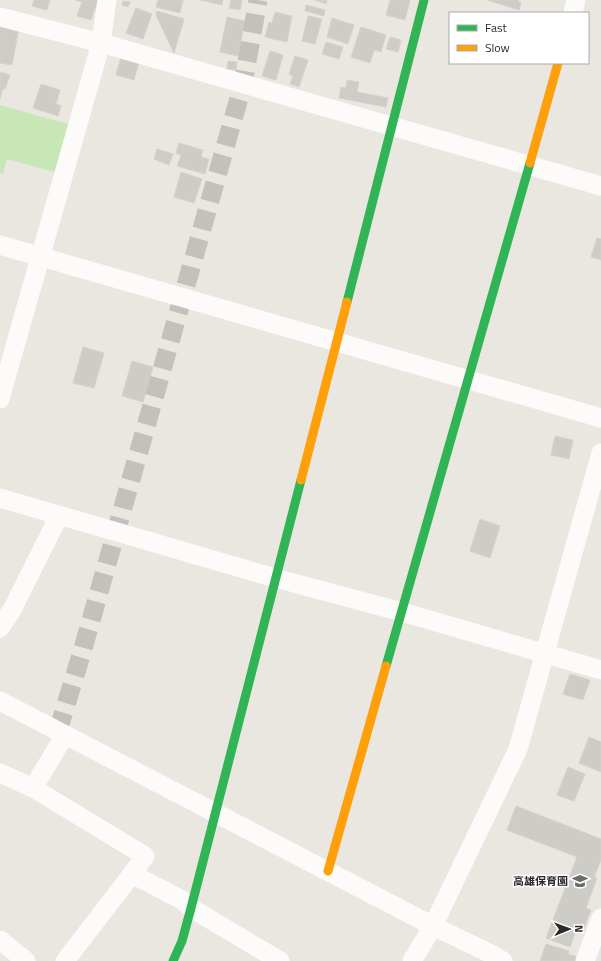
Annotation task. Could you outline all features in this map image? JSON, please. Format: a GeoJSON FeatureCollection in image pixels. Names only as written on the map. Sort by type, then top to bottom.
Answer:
{"type":"FeatureCollection","features":[{"type":"Feature","properties":{"kind":"street"},"geometry":{"type":"LineString","coordinates":[[0,399],[101,43],[107,0]]}},
{"type":"Feature","properties":{"kind":"street"},"geometry":{"type":"LineString","coordinates":[[173,961],[182,941],[192,908],[275,578],[424,0]]}},
{"type":"Feature","properties":{"kind":"street"},"geometry":{"type":"LineString","coordinates":[[573,12],[576,0]]}},
{"type":"Feature","properties":{"kind":"street"},"geometry":{"type":"LineString","coordinates":[[0,17],[101,43],[601,186]]}},
{"type":"Feature","properties":{"kind":"street"},"geometry":{"type":"LineString","coordinates":[[328,870],[558,64]]}},
{"type":"Feature","properties":{"kind":"street"},"geometry":{"type":"LineString","coordinates":[[0,245],[601,418]]}},
{"type":"Feature","properties":{"kind":"street"},"geometry":{"type":"LineString","coordinates":[[412,961],[433,926],[518,749],[601,453]]}},
{"type":"Feature","properties":{"kind":"street"},"geometry":{"type":"LineString","coordinates":[[0,498],[275,578],[402,612],[601,670]]}},
{"type":"Feature","properties":{"kind":"street"},"geometry":{"type":"LineString","coordinates":[[0,628],[12,610],[59,516]]}},
{"type":"Feature","properties":{"kind":"street"},"geometry":{"type":"LineString","coordinates":[[0,702],[503,961]]}},
{"type":"Feature","properties":{"kind":"street"},"geometry":{"type":"LineString","coordinates":[[34,788],[64,735]]}},
{"type":"Feature","properties":{"kind":"street"},"geometry":{"type":"LineString","coordinates":[[0,773],[34,788],[145,856],[65,961]]}},
{"type":"Feature","properties":{"kind":"street"},"geometry":{"type":"LineString","coordinates":[[132,874],[182,900],[192,908],[280,961]]}},
{"type":"Feature","properties":{"kind":"street"},"geometry":{"type":"LineString","coordinates":[[585,961],[601,918]]}},
{"type":"Feature","properties":{"kind":"street"},"geometry":{"type":"LineString","coordinates":[[0,940],[26,961]]}},
{"type":"Feature","properties":{"kind":"green space"},"geometry":{"type":"Polygon","coordinates":[[[0,105],[71,125],[58,173],[7,159],[3,174],[0,173],[0,105]]]}},
{"type":"Feature","properties":{"kind":"building"},"geometry":{"type":"Polygon","coordinates":[[[34,0],[50,0],[47,10],[32,6],[34,0]]]}},
{"type":"Feature","properties":{"kind":"building"},"geometry":{"type":"Polygon","coordinates":[[[75,0],[98,0],[91,20],[77,16],[82,2],[75,0]]]}},
{"type":"Feature","properties":{"kind":"building"},"geometry":{"type":"Polygon","coordinates":[[[158,0],[183,0],[180,13],[156,7],[158,0]]]}},
{"type":"Feature","properties":{"kind":"building"},"geometry":{"type":"Polygon","coordinates":[[[200,0],[223,0],[222,5],[200,0]]]}},
{"type":"Feature","properties":{"kind":"building"},"geometry":{"type":"Polygon","coordinates":[[[231,0],[242,0],[240,10],[229,8],[231,0]]]}},
{"type":"Feature","properties":{"kind":"building"},"geometry":{"type":"Polygon","coordinates":[[[315,0],[327,0],[326,4],[315,0]]]}},
{"type":"Feature","properties":{"kind":"building"},"geometry":{"type":"Polygon","coordinates":[[[390,0],[410,0],[405,20],[386,15],[390,0]]]}},
{"type":"Feature","properties":{"kind":"building"},"geometry":{"type":"Polygon","coordinates":[[[487,0],[519,0],[518,2],[521,3],[519,10],[487,0]]]}},
{"type":"Feature","properties":{"kind":"building"},"geometry":{"type":"Polygon","coordinates":[[[123,1],[130,2],[128,7],[122,5],[123,1]]]}},
{"type":"Feature","properties":{"kind":"building"},"geometry":{"type":"Polygon","coordinates":[[[306,5],[325,10],[324,16],[305,11],[306,5]]]}},
{"type":"Feature","properties":{"kind":"building"},"geometry":{"type":"Polygon","coordinates":[[[136,8],[152,14],[143,39],[126,33],[136,8]]]}},
{"type":"Feature","properties":{"kind":"building"},"geometry":{"type":"Polygon","coordinates":[[[157,11],[184,19],[174,53],[156,15],[157,11]]]}},
{"type":"Feature","properties":{"kind":"building"},"geometry":{"type":"Polygon","coordinates":[[[275,12],[292,16],[287,42],[265,37],[269,22],[272,23],[275,12]]]}},
{"type":"Feature","properties":{"kind":"building"},"geometry":{"type":"Polygon","coordinates":[[[308,16],[322,19],[315,44],[302,41],[308,16]]]}},
{"type":"Feature","properties":{"kind":"building"},"geometry":{"type":"Polygon","coordinates":[[[227,17],[245,21],[238,56],[220,52],[227,17]]]}},
{"type":"Feature","properties":{"kind":"building"},"geometry":{"type":"Polygon","coordinates":[[[332,18],[354,25],[348,44],[327,37],[332,18]]]}},
{"type":"Feature","properties":{"kind":"building"},"geometry":{"type":"Polygon","coordinates":[[[0,25],[19,28],[12,65],[0,63],[0,25]]]}},
{"type":"Feature","properties":{"kind":"building"},"geometry":{"type":"Polygon","coordinates":[[[361,27],[386,35],[381,52],[374,50],[370,63],[351,57],[361,27]]]}},
{"type":"Feature","properties":{"kind":"building"},"geometry":{"type":"Polygon","coordinates":[[[390,37],[401,40],[398,52],[386,49],[390,37]]]}},
{"type":"Feature","properties":{"kind":"building"},"geometry":{"type":"Polygon","coordinates":[[[326,42],[343,47],[339,59],[322,54],[326,42]]]}},
{"type":"Feature","properties":{"kind":"building"},"geometry":{"type":"Polygon","coordinates":[[[270,51],[283,55],[276,80],[262,76],[270,51]]]}},
{"type":"Feature","properties":{"kind":"building"},"geometry":{"type":"Polygon","coordinates":[[[295,56],[308,60],[299,87],[290,84],[293,76],[289,74],[295,56]]]}},
{"type":"Feature","properties":{"kind":"building"},"geometry":{"type":"Polygon","coordinates":[[[121,57],[139,62],[134,80],[116,75],[121,57]]]}},
{"type":"Feature","properties":{"kind":"building"},"geometry":{"type":"Polygon","coordinates":[[[228,61],[237,62],[236,70],[227,69],[228,61]]]}},
{"type":"Feature","properties":{"kind":"building"},"geometry":{"type":"Polygon","coordinates":[[[0,72],[10,75],[5,89],[3,88],[0,99],[0,72]]]}},
{"type":"Feature","properties":{"kind":"building"},"geometry":{"type":"Polygon","coordinates":[[[347,80],[359,82],[357,92],[388,98],[386,107],[339,98],[341,87],[346,88],[347,80]]]}},
{"type":"Feature","properties":{"kind":"building"},"geometry":{"type":"Polygon","coordinates":[[[41,84],[60,90],[56,104],[61,106],[58,116],[33,108],[41,84]]]}},
{"type":"Feature","properties":{"kind":"building"},"geometry":{"type":"Polygon","coordinates":[[[179,143],[203,150],[201,157],[209,159],[205,174],[177,166],[181,155],[176,153],[179,143]]]}},
{"type":"Feature","properties":{"kind":"building"},"geometry":{"type":"Polygon","coordinates":[[[157,149],[173,154],[169,165],[154,159],[157,149]]]}},
{"type":"Feature","properties":{"kind":"building"},"geometry":{"type":"Polygon","coordinates":[[[181,172],[202,179],[194,203],[174,197],[181,172]]]}},
{"type":"Feature","properties":{"kind":"building"},"geometry":{"type":"Polygon","coordinates":[[[597,238],[601,239],[601,260],[591,257],[597,238]]]}},
{"type":"Feature","properties":{"kind":"building"},"geometry":{"type":"Polygon","coordinates":[[[83,347],[104,353],[94,388],[73,383],[83,347]]]}},
{"type":"Feature","properties":{"kind":"building"},"geometry":{"type":"Polygon","coordinates":[[[132,361],[153,367],[143,402],[122,396],[132,361]]]}},
{"type":"Feature","properties":{"kind":"building"},"geometry":{"type":"Polygon","coordinates":[[[555,436],[573,440],[569,459],[551,455],[555,436]]]}},
{"type":"Feature","properties":{"kind":"building"},"geometry":{"type":"Polygon","coordinates":[[[480,519],[500,526],[490,558],[470,551],[480,519]]]}},
{"type":"Feature","properties":{"kind":"building"},"geometry":{"type":"Polygon","coordinates":[[[570,674],[590,680],[583,700],[563,694],[570,674]]]}},
{"type":"Feature","properties":{"kind":"building"},"geometry":{"type":"Polygon","coordinates":[[[589,737],[601,742],[601,772],[579,763],[589,737]]]}},
{"type":"Feature","properties":{"kind":"building"},"geometry":{"type":"Polygon","coordinates":[[[568,767],[585,774],[574,801],[557,795],[568,767]]]}},
{"type":"Feature","properties":{"kind":"building"},"geometry":{"type":"Polygon","coordinates":[[[516,806],[601,839],[601,860],[594,877],[597,878],[586,908],[591,910],[583,930],[577,928],[570,947],[546,938],[577,857],[507,830],[516,806]]]}},
{"type":"Feature","properties":{"kind":"building"},"geometry":{"type":"Polygon","coordinates":[[[546,944],[569,951],[568,954],[578,957],[576,961],[540,961],[546,944]]]}},
{"type":"Feature","properties":{"kind":"tunnel"},"geometry":{"type":"LineString","coordinates":[[58,731],[82,652],[243,84],[258,0]]}},
{"type":"Feature","properties":{"kind":"traffic: fast"},"geometry":{"type":"LineString","coordinates":[[347,302],[424,0]]}},
{"type":"Feature","properties":{"kind":"traffic: fast"},"geometry":{"type":"LineString","coordinates":[[386,666],[530,163]]}},
{"type":"Feature","properties":{"kind":"traffic: fast"},"geometry":{"type":"LineString","coordinates":[[173,961],[182,941],[191,908],[301,480]]}},
{"type":"Feature","properties":{"kind":"traffic: slow"},"geometry":{"type":"LineString","coordinates":[[530,163],[558,64]]}},
{"type":"Feature","properties":{"kind":"traffic: slow"},"geometry":{"type":"LineString","coordinates":[[301,480],[347,302]]}},
{"type":"Feature","properties":{"kind":"traffic: slow"},"geometry":{"type":"LineString","coordinates":[[328,871],[386,666]]}},
{"type":"Feature","properties":{"kind":"place","name":"高雄保育園"},"geometry":{"type":"Point","coordinates":[580,881]}}]}
